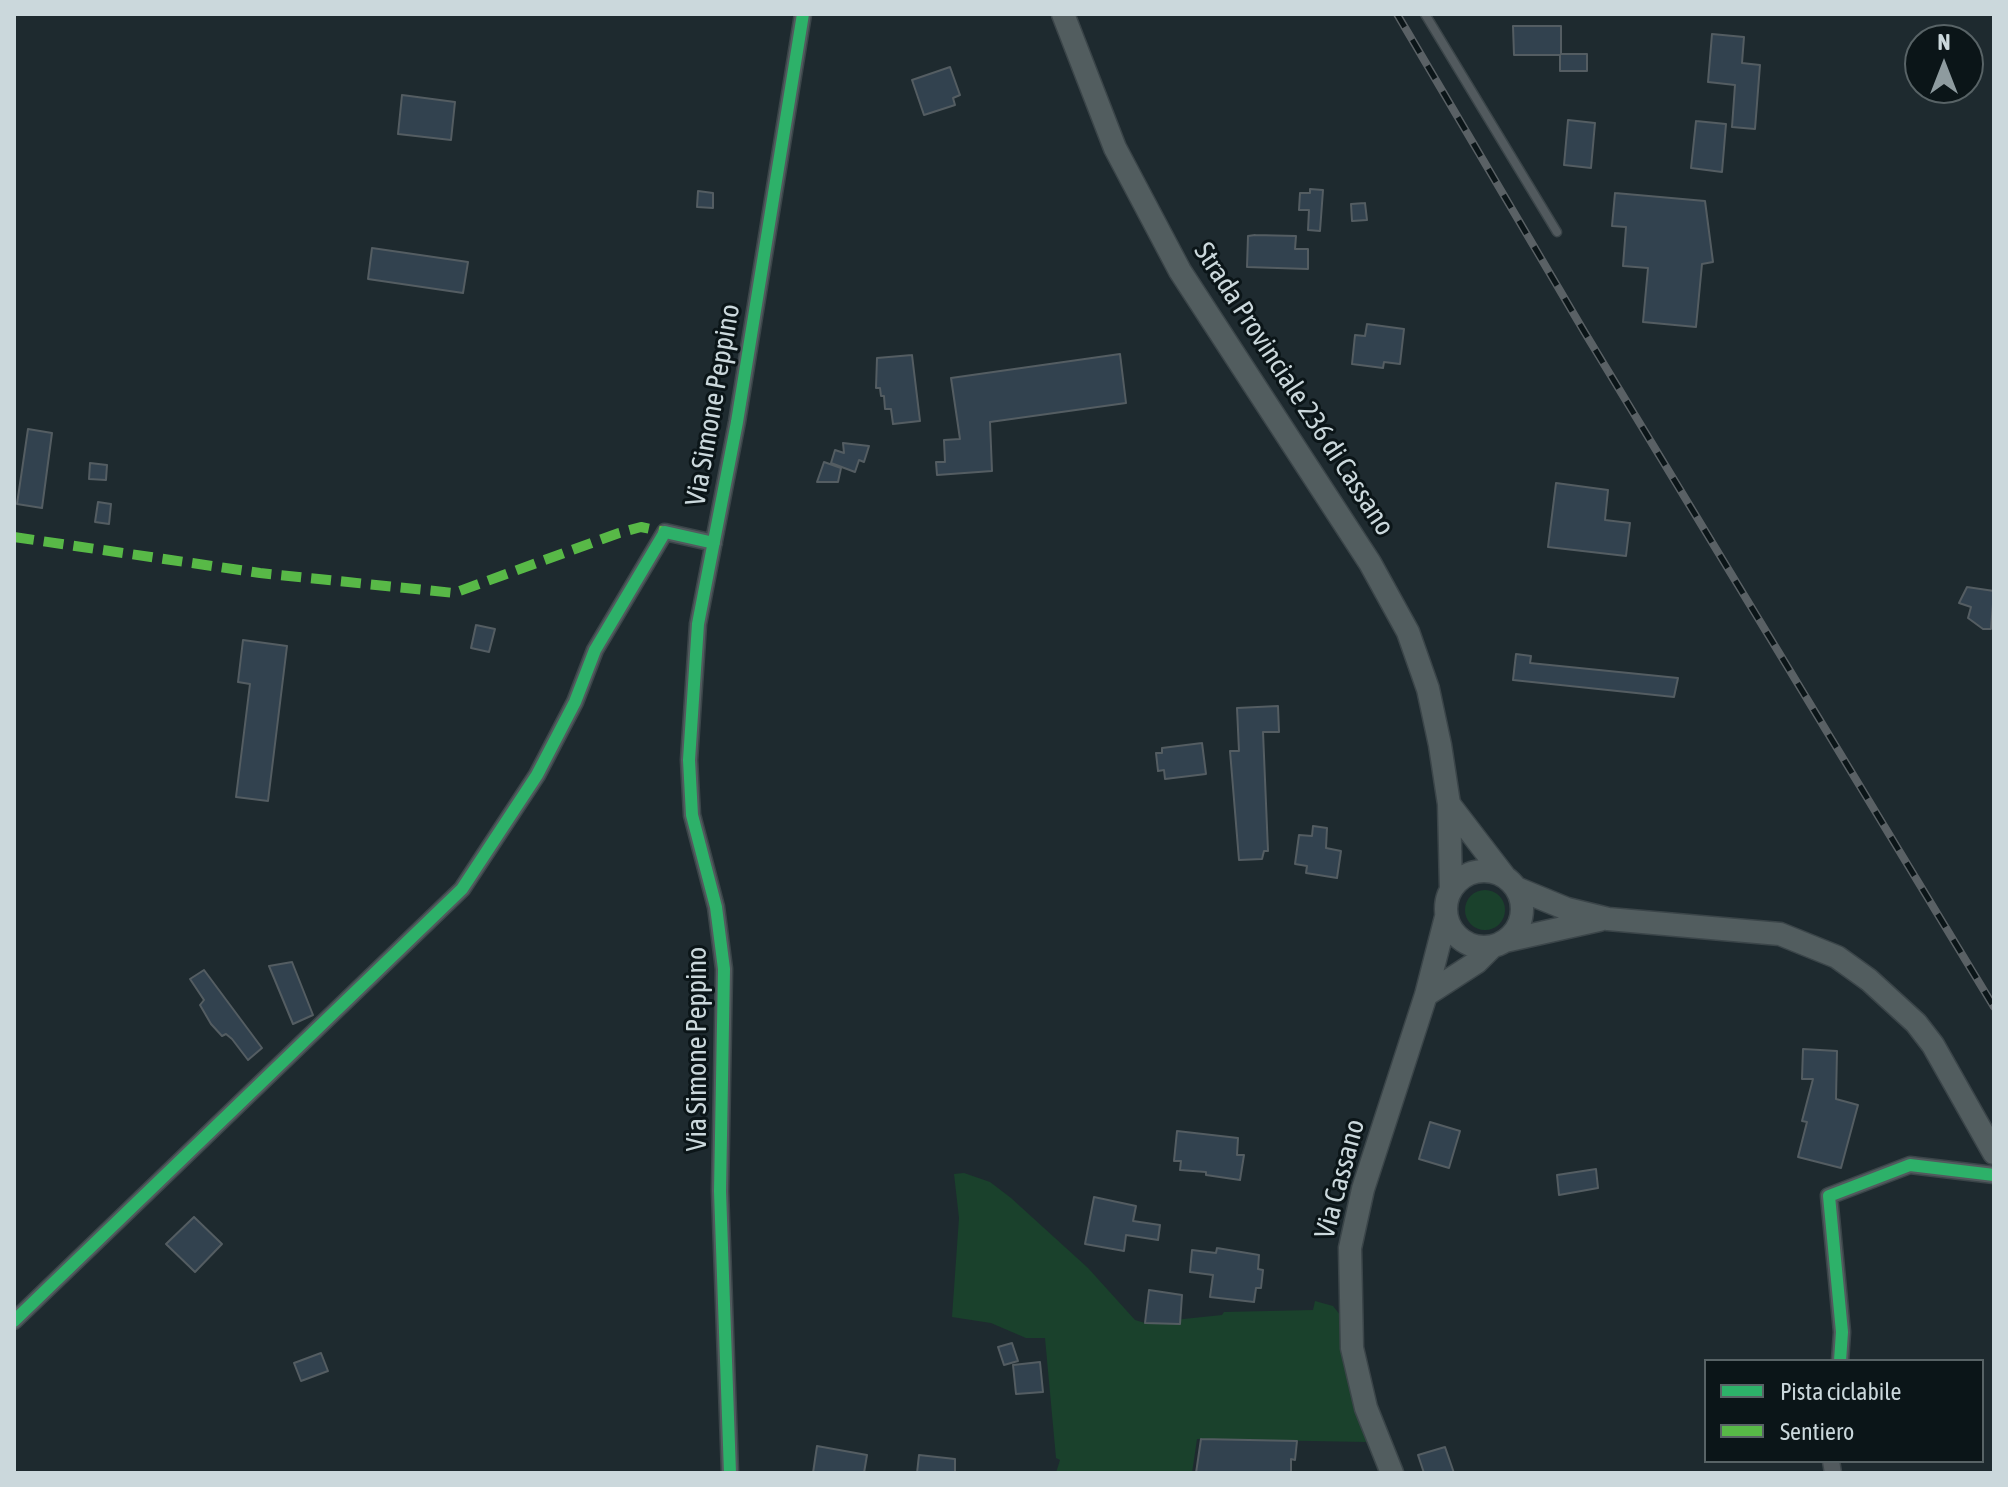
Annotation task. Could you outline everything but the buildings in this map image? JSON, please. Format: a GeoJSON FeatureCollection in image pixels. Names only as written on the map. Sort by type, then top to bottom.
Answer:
{"type":"FeatureCollection","features":[{"type":"Feature","properties":{"kind":"main road","name":"Strada Provinciale 236 di Cassano"},"geometry":{"type":"LineString","coordinates":[[1063,14],[1115,148],[1180,271],[1370,563],[1404,623],[1428,689],[1449,804],[1451,888]]}},
{"type":"Feature","properties":{"kind":"main road"},"geometry":{"type":"LineString","coordinates":[[1426,995],[1477,962],[1520,923],[1521,899],[1449,804]]}},
{"type":"Feature","properties":{"kind":"main road"},"geometry":{"type":"LineString","coordinates":[[1608,919],[1551,928],[1480,947],[1458,938],[1446,917],[1451,888],[1470,873],[1493,872],[1567,909],[1608,919],[1780,934],[1837,957],[1893,1000],[1924,1034],[1994,1153]]}},
{"type":"Feature","properties":{"kind":"main road","name":"Via Cassano"},"geometry":{"type":"LineString","coordinates":[[1392,1473],[1366,1408],[1354,1361],[1349,1325],[1350,1248],[1363,1189],[1426,995],[1446,917]]}},
{"type":"Feature","properties":{"kind":"street","name":"Via Simone Peppino"},"geometry":{"type":"LineString","coordinates":[[730,1473],[720,1191],[724,969],[716,907],[692,815],[689,760],[698,624],[803,14]]}},
{"type":"Feature","properties":{"kind":"street"},"geometry":{"type":"LineString","coordinates":[[14,1321],[462,889],[493,837],[537,775],[575,702],[595,650],[665,532],[714,543]]}},
{"type":"Feature","properties":{"kind":"street"},"geometry":{"type":"LineString","coordinates":[[1840,1359],[1842,1332],[1829,1196],[1910,1165],[1994,1175]]}},
{"type":"Feature","properties":{"kind":"lane"},"geometry":{"type":"LineString","coordinates":[[1425,14],[1557,232]]}},
{"type":"Feature","properties":{"kind":"green space"},"geometry":{"type":"Polygon","coordinates":[[[1485,890],[1499,896],[1505,910],[1499,924],[1485,930],[1471,924],[1465,910],[1471,896],[1485,890]]]}},
{"type":"Feature","properties":{"kind":"green space"},"geometry":{"type":"Polygon","coordinates":[[[964,1173],[990,1182],[1011,1198],[1088,1268],[1135,1320],[1145,1323],[1222,1315],[1224,1312],[1313,1310],[1315,1301],[1333,1306],[1341,1316],[1351,1391],[1368,1442],[1197,1439],[1192,1473],[1056,1473],[1060,1460],[1056,1458],[1045,1338],[1026,1338],[991,1323],[952,1317],[959,1218],[954,1174],[964,1173]]]}},
{"type":"Feature","properties":{"kind":"railway"},"geometry":{"type":"LineString","coordinates":[[1397,14],[1585,333],[1994,1007]]}},
{"type":"Feature","properties":{"kind":"marked path"},"geometry":{"type":"LineString","coordinates":[[14,537],[260,573],[454,593],[619,533],[641,527],[665,532]]}},
{"type":"Feature","properties":{"kind":"cycle path"},"geometry":{"type":"LineString","coordinates":[[730,1473],[720,1191],[724,969],[716,907],[692,815],[689,760],[698,624],[737,422],[803,14]]}},
{"type":"Feature","properties":{"kind":"cycle path"},"geometry":{"type":"LineString","coordinates":[[14,1321],[462,889],[537,775],[575,702],[595,650],[665,532],[714,543]]}},
{"type":"Feature","properties":{"kind":"cycle path"},"geometry":{"type":"LineString","coordinates":[[1840,1359],[1842,1332],[1829,1196],[1910,1165],[1994,1175]]}}]}
